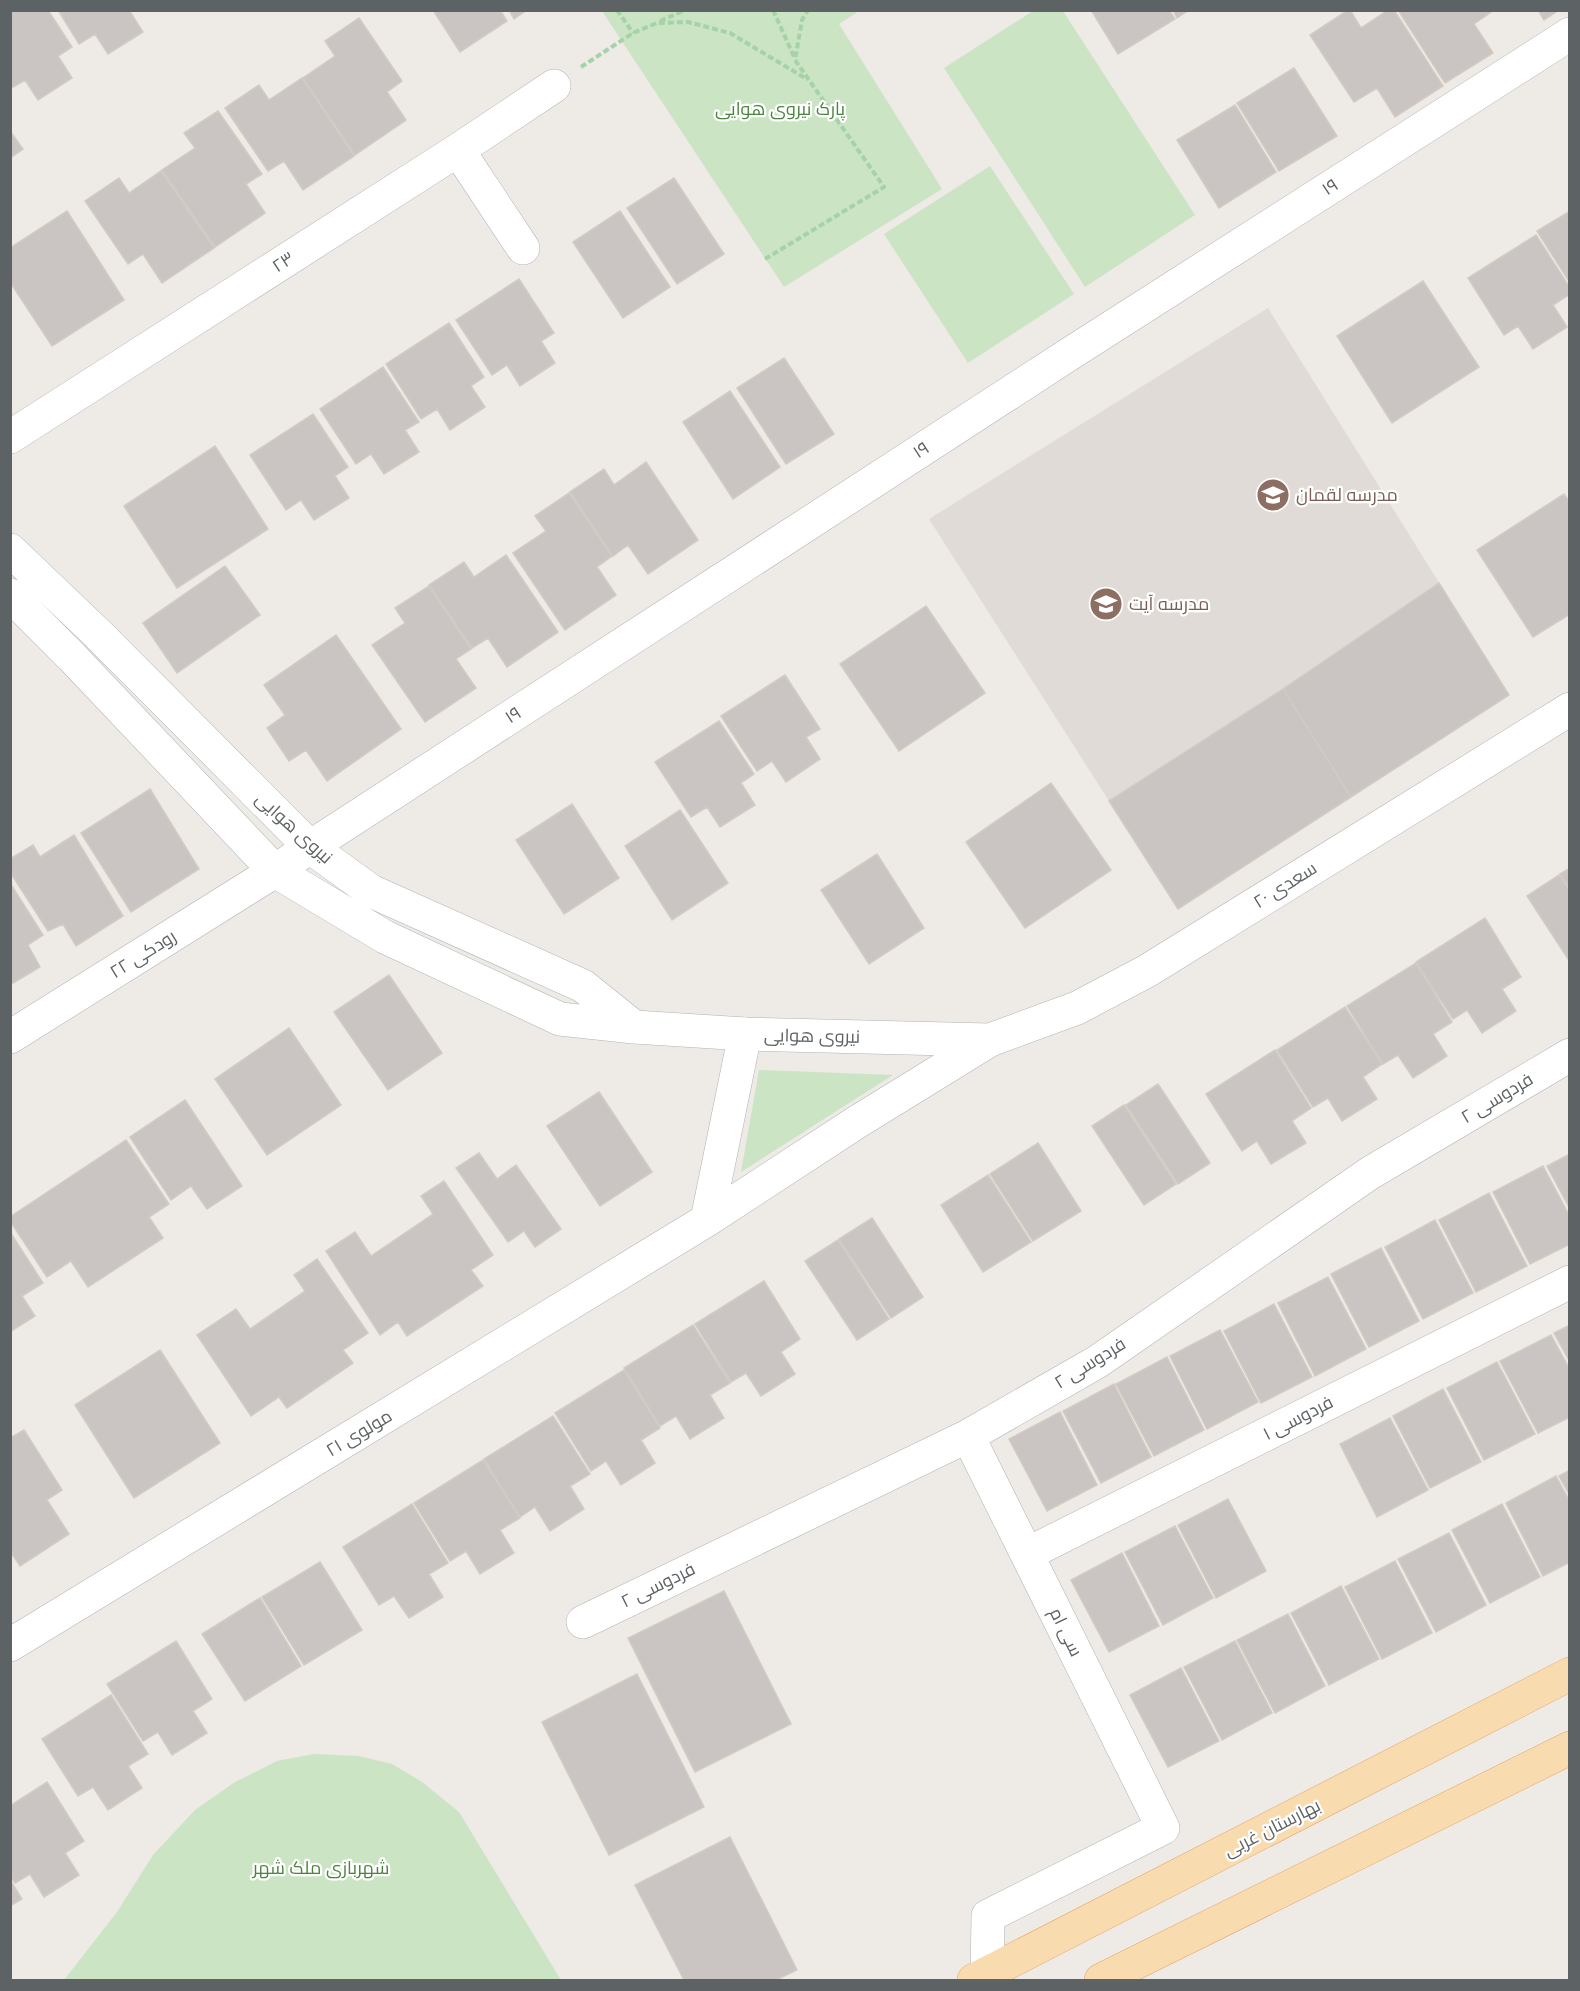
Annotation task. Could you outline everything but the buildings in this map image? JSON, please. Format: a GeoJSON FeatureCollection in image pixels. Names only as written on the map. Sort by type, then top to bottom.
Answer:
{"type":"FeatureCollection","features":[{"type":"Feature","properties":{"kind":"main road","name":"بهارستان غربی"},"geometry":{"type":"LineString","coordinates":[[980,1977],[1569,1674]]}},
{"type":"Feature","properties":{"kind":"main road"},"geometry":{"type":"LineString","coordinates":[[1101,1980],[1569,1748]]}},
{"type":"Feature","properties":{"kind":"street","name":"۱۹"},"geometry":{"type":"LineString","coordinates":[[275,871],[1068,355],[1569,34]]}},
{"type":"Feature","properties":{"kind":"street","name":"۲۳"},"geometry":{"type":"LineString","coordinates":[[10,437],[554,86]]}},
{"type":"Feature","properties":{"kind":"street"},"geometry":{"type":"LineString","coordinates":[[458,150],[523,248]]}},
{"type":"Feature","properties":{"kind":"street","name":"نیروی هوایی"},"geometry":{"type":"LineString","coordinates":[[10,550],[100,636],[310,847],[371,891],[583,986],[634,1027]]}},
{"type":"Feature","properties":{"kind":"street","name":"نیروی هوایی"},"geometry":{"type":"LineString","coordinates":[[10,595],[275,871],[385,937],[560,1019],[745,1035],[990,1040]]}},
{"type":"Feature","properties":{"kind":"street","name":"سعدی ۲۰"},"geometry":{"type":"LineString","coordinates":[[990,1040],[1077,1008],[1148,971],[1569,709]]}},
{"type":"Feature","properties":{"kind":"street","name":"رودکی ۲۲"},"geometry":{"type":"LineString","coordinates":[[10,1037],[275,871]]}},
{"type":"Feature","properties":{"kind":"street"},"geometry":{"type":"LineString","coordinates":[[707,1220],[745,1035]]}},
{"type":"Feature","properties":{"kind":"street","name":"مولوی ۲۱"},"geometry":{"type":"LineString","coordinates":[[10,1645],[707,1220],[857,1122],[990,1040]]}},
{"type":"Feature","properties":{"kind":"street","name":"فردوسی ۲"},"geometry":{"type":"LineString","coordinates":[[583,1622],[968,1436],[1097,1362],[1370,1173],[1569,1055]]}},
{"type":"Feature","properties":{"kind":"street","name":"فردوسی ۱"},"geometry":{"type":"LineString","coordinates":[[1027,1554],[1569,1282]]}},
{"type":"Feature","properties":{"kind":"street","name":"سی ام"},"geometry":{"type":"LineString","coordinates":[[968,1436],[1163,1828],[988,1916],[980,1977]]}},
{"type":"Feature","properties":{"kind":"path"},"geometry":{"type":"LineString","coordinates":[[617,10],[633,33]]}},
{"type":"Feature","properties":{"kind":"path"},"geometry":{"type":"LineString","coordinates":[[554,86],[633,33],[686,10]]}},
{"type":"Feature","properties":{"kind":"path"},"geometry":{"type":"LineString","coordinates":[[765,259],[884,187],[795,60],[773,10]]}},
{"type":"Feature","properties":{"kind":"path"},"geometry":{"type":"LineString","coordinates":[[795,60],[802,20],[808,10]]}},
{"type":"Feature","properties":{"kind":"path"},"geometry":{"type":"LineString","coordinates":[[657,23],[688,22],[730,33],[808,80]]}},
{"type":"Feature","properties":{"kind":"shaded area"},"geometry":{"type":"Polygon","coordinates":[[[1268,308],[1509,695],[1178,909],[929,519],[1268,308]]]}},
{"type":"Feature","properties":{"kind":"green space","name":"پارک نیروی هوایی"},"geometry":{"type":"Polygon","coordinates":[[[602,11],[859,11],[839,24],[942,189],[784,287],[602,11]]]}},
{"type":"Feature","properties":{"kind":"green space"},"geometry":{"type":"Polygon","coordinates":[[[1033,11],[1063,11],[1195,215],[1085,287],[944,68],[1033,11]]]}},
{"type":"Feature","properties":{"kind":"green space"},"geometry":{"type":"Polygon","coordinates":[[[990,166],[1074,294],[968,363],[884,234],[990,166]]]}},
{"type":"Feature","properties":{"kind":"green space"},"geometry":{"type":"Polygon","coordinates":[[[759,1070],[893,1075],[741,1172],[759,1070]]]}},
{"type":"Feature","properties":{"kind":"green space","name":"شهربازی ملک شهر"},"geometry":{"type":"Polygon","coordinates":[[[314,1754],[359,1756],[392,1764],[422,1782],[459,1812],[561,1980],[64,1980],[117,1912],[153,1855],[195,1810],[235,1782],[277,1761],[314,1754]]]}},
{"type":"Feature","properties":{"kind":"place","name":"مدرسه لقمان"},"geometry":{"type":"Point","coordinates":[1273,495]}},
{"type":"Feature","properties":{"kind":"place","name":"مدرسه آیت"},"geometry":{"type":"Point","coordinates":[1106,604]}}]}
